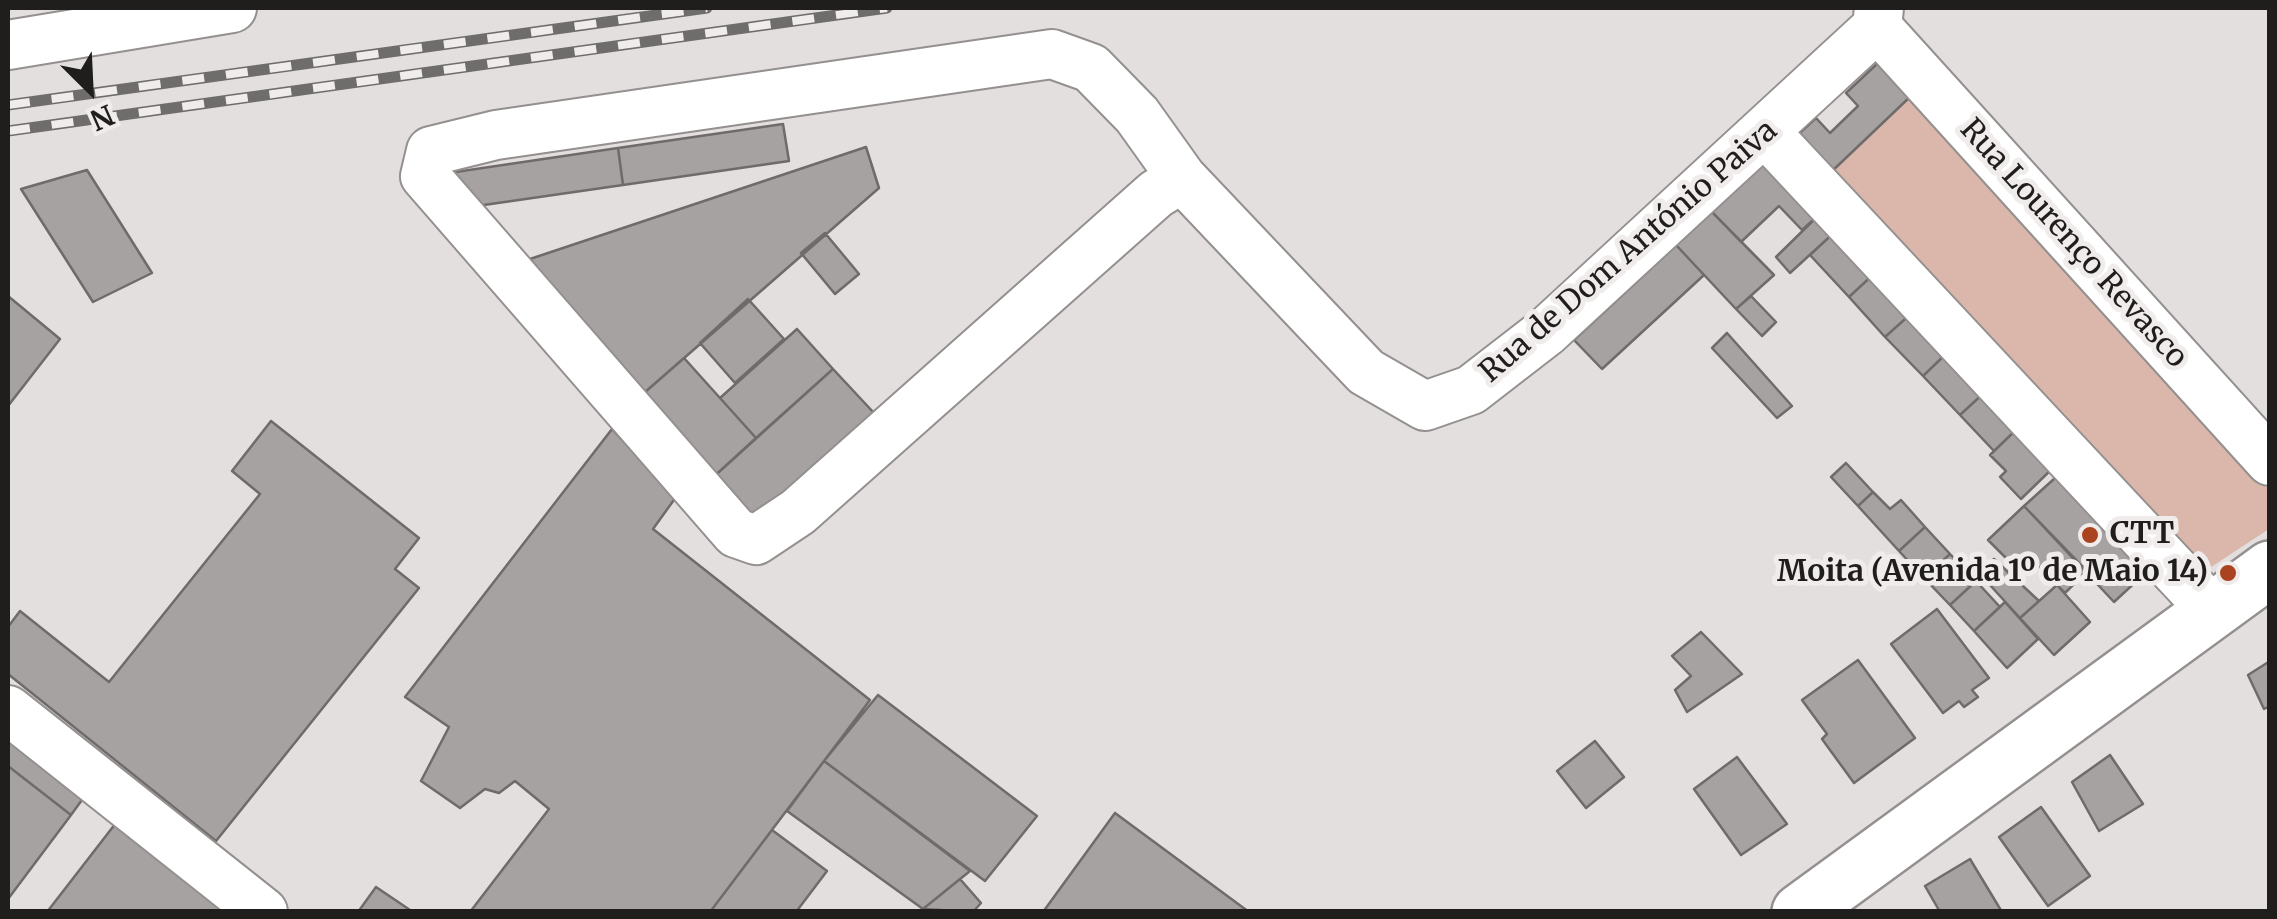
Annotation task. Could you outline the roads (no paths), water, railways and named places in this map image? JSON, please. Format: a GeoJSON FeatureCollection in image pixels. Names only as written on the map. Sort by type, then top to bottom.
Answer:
{"type":"FeatureCollection","features":[{"type":"Feature","properties":{"kind":"main road"},"geometry":{"type":"LineString","coordinates":[[1800,912],[2270,569]]}},
{"type":"Feature","properties":{"kind":"street"},"geometry":{"type":"LineString","coordinates":[[8,44],[232,8]]}},
{"type":"Feature","properties":{"kind":"street","name":"Rua de Dom António Paiva"},"geometry":{"type":"LineString","coordinates":[[1182,178],[1156,194],[798,512],[756,540],[736,533],[425,176],[431,151],[496,135],[1052,54],[1091,68],[1137,115],[1182,178],[1366,372],[1425,406],[1471,390],[1546,332],[1766,132],[1878,17]]}},
{"type":"Feature","properties":{"kind":"street","name":"Rua Lourenço Revasco"},"geometry":{"type":"LineString","coordinates":[[1878,17],[2270,461]]}},
{"type":"Feature","properties":{"kind":"street"},"geometry":{"type":"LineString","coordinates":[[1766,132],[2213,611]]}},
{"type":"Feature","properties":{"kind":"street"},"geometry":{"type":"LineString","coordinates":[[8,710],[263,912]]}},
{"type":"Feature","properties":{"kind":"railway"},"geometry":{"type":"LineString","coordinates":[[8,105],[707,8]]}},
{"type":"Feature","properties":{"kind":"railway"},"geometry":{"type":"LineString","coordinates":[[8,131],[887,8]]}},
{"type":"Feature","properties":{"kind":"place","name":"CTT"},"geometry":{"type":"Point","coordinates":[2090,535]}},
{"type":"Feature","properties":{"kind":"place","name":"Moita (Avenida 1º de Maio 14)"},"geometry":{"type":"Point","coordinates":[2228,573]}}]}
